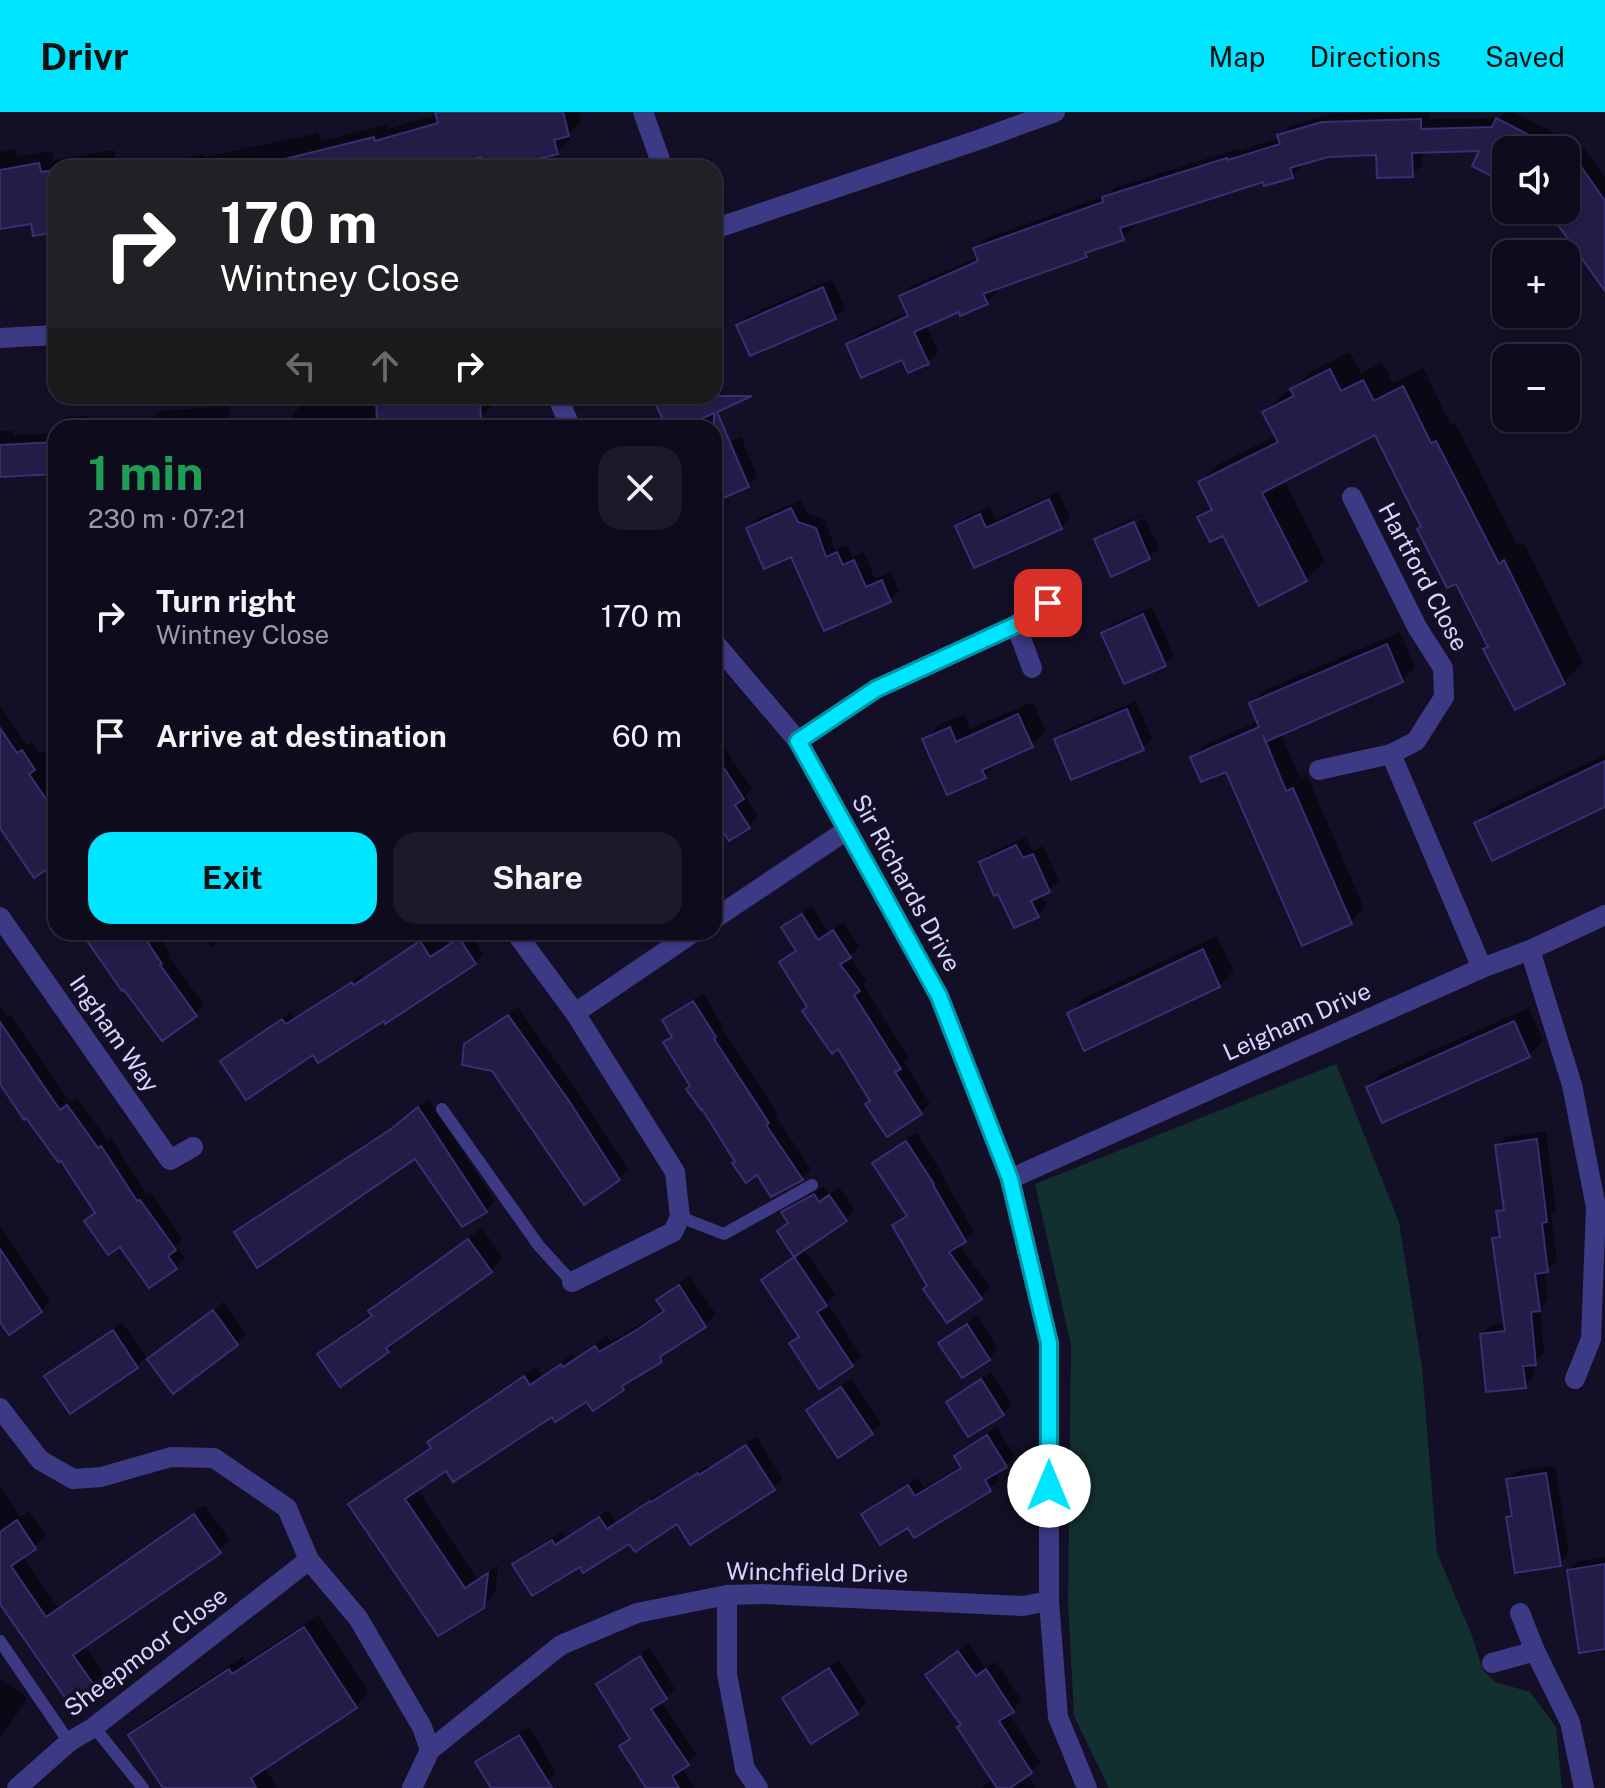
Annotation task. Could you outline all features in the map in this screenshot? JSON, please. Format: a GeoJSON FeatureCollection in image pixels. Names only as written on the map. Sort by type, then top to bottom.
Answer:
{"type":"FeatureCollection","features":[{"type":"Feature","properties":{"kind":"street"},"geometry":{"type":"LineString","coordinates":[[643,112],[660,160]]}},
{"type":"Feature","properties":{"kind":"street"},"geometry":{"type":"LineString","coordinates":[[722,226],[1055,112]]}},
{"type":"Feature","properties":{"kind":"street"},"geometry":{"type":"LineString","coordinates":[[0,338],[48,335]]}},
{"type":"Feature","properties":{"kind":"street","name":"Hartford Close"},"geometry":{"type":"LineString","coordinates":[[1319,770],[1391,754],[1416,741],[1444,697],[1443,668],[1417,627],[1352,497]]}},
{"type":"Feature","properties":{"kind":"street"},"geometry":{"type":"LineString","coordinates":[[798,741],[876,689],[1016,625],[1048,603]]}},
{"type":"Feature","properties":{"kind":"street"},"geometry":{"type":"LineString","coordinates":[[1016,625],[1032,668]]}},
{"type":"Feature","properties":{"kind":"street","name":"Sir Richards Drive"},"geometry":{"type":"LineString","coordinates":[[722,651],[798,741],[939,996],[1010,1179],[1049,1343],[1049,1601],[1058,1717],[1087,1788]]}},
{"type":"Feature","properties":{"kind":"street"},"geometry":{"type":"LineString","coordinates":[[1391,754],[1482,968]]}},
{"type":"Feature","properties":{"kind":"street"},"geometry":{"type":"LineString","coordinates":[[722,914],[847,830]]}},
{"type":"Feature","properties":{"kind":"street","name":"Leigham Drive"},"geometry":{"type":"LineString","coordinates":[[1010,1179],[1605,915]]}},
{"type":"Feature","properties":{"kind":"street","name":"Ingham Way"},"geometry":{"type":"LineString","coordinates":[[0,917],[170,1160],[193,1147]]}},
{"type":"Feature","properties":{"kind":"street"},"geometry":{"type":"LineString","coordinates":[[521,940],[575,1013],[675,1172],[680,1217],[673,1232],[572,1282]]}},
{"type":"Feature","properties":{"kind":"street"},"geometry":{"type":"LineString","coordinates":[[575,1013],[682,940]]}},
{"type":"Feature","properties":{"kind":"street"},"geometry":{"type":"LineString","coordinates":[[1530,950],[1572,1085],[1596,1207],[1598,1342],[1575,1379]]}},
{"type":"Feature","properties":{"kind":"street"},"geometry":{"type":"LineString","coordinates":[[0,1408],[40,1460],[73,1479],[101,1477],[171,1457],[214,1458],[287,1508],[309,1560],[358,1618],[422,1727],[430,1750]]}},
{"type":"Feature","properties":{"kind":"street","name":"Sheepmoor Close"},"geometry":{"type":"LineString","coordinates":[[17,1788],[69,1742],[94,1727],[309,1560]]}},
{"type":"Feature","properties":{"kind":"street"},"geometry":{"type":"LineString","coordinates":[[727,1595],[727,1674],[745,1769],[758,1788]]}},
{"type":"Feature","properties":{"kind":"street","name":"Winchfield Drive"},"geometry":{"type":"LineString","coordinates":[[412,1788],[430,1750],[561,1645],[637,1613],[727,1595],[1023,1606],[1049,1601]]}},
{"type":"Feature","properties":{"kind":"street"},"geometry":{"type":"LineString","coordinates":[[1520,1613],[1570,1722],[1584,1788]]}},
{"type":"Feature","properties":{"kind":"street"},"geometry":{"type":"LineString","coordinates":[[1492,1663],[1535,1651]]}},
{"type":"Feature","properties":{"kind":"lane"},"geometry":{"type":"LineString","coordinates":[[442,1109],[539,1246],[572,1282]]}},
{"type":"Feature","properties":{"kind":"lane"},"geometry":{"type":"LineString","coordinates":[[680,1217],[724,1234],[812,1185]]}},
{"type":"Feature","properties":{"kind":"lane"},"geometry":{"type":"LineString","coordinates":[[0,1641],[69,1742]]}},
{"type":"Feature","properties":{"kind":"lane"},"geometry":{"type":"LineString","coordinates":[[94,1727],[143,1788]]}},
{"type":"Feature","properties":{"kind":"green space"},"geometry":{"type":"Polygon","coordinates":[[[1336,1064],[1399,1222],[1422,1367],[1437,1553],[1483,1670],[1495,1682],[1530,1692],[1556,1727],[1562,1788],[1109,1788],[1074,1716],[1068,1601],[1071,1345],[1035,1184],[1336,1064]]]}},
{"type":"Feature","properties":{"kind":"building"},"geometry":{"type":"Polygon","coordinates":[[[435,112],[563,112],[569,136],[554,140],[558,154],[534,160],[482,160],[481,157],[471,160],[285,160],[374,137],[375,141],[438,123],[435,112]]]}},
{"type":"Feature","properties":{"kind":"building"},"geometry":{"type":"Polygon","coordinates":[[[1496,118],[1531,136],[1492,136],[1492,176],[1472,166],[1479,151],[1412,153],[1413,177],[1377,178],[1376,155],[1328,157],[1290,168],[1293,178],[1264,186],[1263,182],[1120,228],[1124,240],[1085,253],[1087,257],[983,294],[988,304],[960,316],[959,312],[914,332],[929,364],[908,373],[902,360],[861,378],[846,344],[908,316],[899,296],[978,261],[973,248],[1103,202],[1102,197],[1280,144],[1277,135],[1322,122],[1421,119],[1421,129],[1492,127],[1496,118]]]}},
{"type":"Feature","properties":{"kind":"building"},"geometry":{"type":"Polygon","coordinates":[[[39,163],[41,172],[48,171],[48,233],[33,236],[31,224],[0,229],[0,170],[39,163]]]}},
{"type":"Feature","properties":{"kind":"building"},"geometry":{"type":"Polygon","coordinates":[[[1580,165],[1605,201],[1605,291],[1580,256],[1580,240],[1569,240],[1557,224],[1580,224],[1580,165]]]}},
{"type":"Feature","properties":{"kind":"building"},"geometry":{"type":"Polygon","coordinates":[[[823,287],[836,319],[750,356],[736,325],[823,287]]]}},
{"type":"Feature","properties":{"kind":"building"},"geometry":{"type":"Polygon","coordinates":[[[1330,369],[1341,391],[1363,380],[1374,401],[1403,386],[1431,443],[1436,441],[1499,564],[1504,560],[1565,684],[1515,710],[1483,649],[1488,647],[1456,584],[1447,588],[1417,529],[1421,527],[1375,435],[1262,493],[1307,581],[1259,606],[1223,536],[1210,542],[1197,517],[1212,510],[1198,482],[1278,442],[1262,412],[1294,396],[1290,389],[1330,369]]]}},
{"type":"Feature","properties":{"kind":"building"},"geometry":{"type":"Polygon","coordinates":[[[722,396],[752,396],[717,412],[720,420],[714,420],[714,413],[699,420],[663,420],[656,404],[722,404],[722,396]]]}},
{"type":"Feature","properties":{"kind":"building"},"geometry":{"type":"Polygon","coordinates":[[[376,404],[480,404],[481,420],[377,420],[376,404]]]}},
{"type":"Feature","properties":{"kind":"building"},"geometry":{"type":"Polygon","coordinates":[[[722,424],[749,487],[722,499],[722,424]]]}},
{"type":"Feature","properties":{"kind":"building"},"geometry":{"type":"Polygon","coordinates":[[[48,442],[48,474],[0,477],[0,445],[48,442]]]}},
{"type":"Feature","properties":{"kind":"building"},"geometry":{"type":"Polygon","coordinates":[[[1049,499],[1062,529],[974,568],[955,526],[980,514],[986,528],[1049,499]]]}},
{"type":"Feature","properties":{"kind":"building"},"geometry":{"type":"Polygon","coordinates":[[[791,508],[798,522],[816,528],[826,557],[837,552],[843,565],[854,560],[866,587],[882,580],[891,602],[824,631],[791,557],[764,569],[746,528],[791,508]]]}},
{"type":"Feature","properties":{"kind":"building"},"geometry":{"type":"Polygon","coordinates":[[[1134,522],[1150,559],[1111,577],[1094,539],[1134,522]]]}},
{"type":"Feature","properties":{"kind":"building"},"geometry":{"type":"Polygon","coordinates":[[[1143,614],[1166,666],[1124,684],[1101,633],[1143,614]]]}},
{"type":"Feature","properties":{"kind":"building"},"geometry":{"type":"Polygon","coordinates":[[[1387,644],[1403,682],[1266,742],[1286,791],[1293,788],[1352,924],[1302,946],[1226,772],[1201,782],[1190,757],[1259,727],[1249,703],[1387,644]]]}},
{"type":"Feature","properties":{"kind":"building"},"geometry":{"type":"Polygon","coordinates":[[[1127,709],[1144,750],[1071,780],[1054,739],[1127,709]]]}},
{"type":"Feature","properties":{"kind":"building"},"geometry":{"type":"Polygon","coordinates":[[[1018,714],[1033,747],[982,770],[986,778],[947,795],[922,739],[950,727],[956,742],[1018,714]]]}},
{"type":"Feature","properties":{"kind":"building"},"geometry":{"type":"Polygon","coordinates":[[[0,728],[17,753],[22,750],[35,770],[29,774],[48,802],[48,868],[34,878],[0,828],[0,728]]]}},
{"type":"Feature","properties":{"kind":"building"},"geometry":{"type":"Polygon","coordinates":[[[1605,761],[1605,807],[1492,861],[1474,823],[1605,761]]]}},
{"type":"Feature","properties":{"kind":"building"},"geometry":{"type":"Polygon","coordinates":[[[722,765],[744,799],[735,805],[750,828],[729,841],[722,830],[722,765]]]}},
{"type":"Feature","properties":{"kind":"building"},"geometry":{"type":"Polygon","coordinates":[[[1016,845],[1023,858],[1033,854],[1050,892],[1031,901],[1039,917],[1014,928],[998,894],[994,896],[979,862],[1016,845]]]}},
{"type":"Feature","properties":{"kind":"building"},"geometry":{"type":"Polygon","coordinates":[[[802,914],[818,940],[833,930],[851,958],[840,964],[860,991],[854,995],[901,1069],[895,1072],[922,1114],[887,1137],[865,1104],[870,1101],[838,1049],[832,1054],[802,1011],[807,1007],[779,962],[796,951],[781,927],[802,914]]]}},
{"type":"Feature","properties":{"kind":"building"},"geometry":{"type":"Polygon","coordinates":[[[87,940],[146,940],[160,965],[197,1016],[162,1041],[87,940]]]}},
{"type":"Feature","properties":{"kind":"building"},"geometry":{"type":"Polygon","coordinates":[[[460,940],[476,964],[385,1024],[384,1021],[318,1063],[313,1055],[246,1100],[220,1061],[282,1019],[286,1024],[352,982],[354,985],[420,941],[430,957],[460,940]]]}},
{"type":"Feature","properties":{"kind":"building"},"geometry":{"type":"Polygon","coordinates":[[[1203,949],[1220,987],[1084,1051],[1067,1013],[1203,949]]]}},
{"type":"Feature","properties":{"kind":"building"},"geometry":{"type":"Polygon","coordinates":[[[693,1001],[769,1123],[766,1125],[803,1180],[771,1197],[757,1175],[746,1183],[732,1163],[735,1162],[686,1089],[690,1086],[663,1042],[672,1037],[662,1020],[693,1001]]]}},
{"type":"Feature","properties":{"kind":"building"},"geometry":{"type":"Polygon","coordinates":[[[508,1015],[620,1180],[584,1205],[492,1071],[462,1065],[464,1044],[508,1015]]]}},
{"type":"Feature","properties":{"kind":"building"},"geometry":{"type":"Polygon","coordinates":[[[1514,1021],[1530,1057],[1382,1123],[1366,1087],[1514,1021]]]}},
{"type":"Feature","properties":{"kind":"building"},"geometry":{"type":"Polygon","coordinates":[[[0,1022],[60,1110],[67,1105],[98,1148],[101,1146],[137,1201],[140,1200],[176,1250],[168,1256],[177,1269],[149,1288],[120,1247],[108,1255],[84,1221],[95,1213],[61,1161],[58,1162],[26,1118],[24,1120],[0,1084],[0,1022]]]}},
{"type":"Feature","properties":{"kind":"building"},"geometry":{"type":"Polygon","coordinates":[[[418,1107],[487,1212],[462,1227],[415,1159],[257,1268],[234,1232],[391,1129],[418,1107]]]}},
{"type":"Feature","properties":{"kind":"building"},"geometry":{"type":"Polygon","coordinates":[[[1537,1139],[1547,1222],[1542,1223],[1548,1272],[1535,1274],[1540,1311],[1531,1312],[1536,1365],[1523,1366],[1526,1388],[1486,1392],[1480,1334],[1505,1331],[1492,1238],[1500,1237],[1496,1211],[1504,1210],[1495,1145],[1537,1139]]]}},
{"type":"Feature","properties":{"kind":"building"},"geometry":{"type":"Polygon","coordinates":[[[906,1141],[966,1242],[949,1252],[982,1299],[947,1323],[923,1289],[927,1286],[892,1225],[907,1216],[872,1163],[906,1141]]]}},
{"type":"Feature","properties":{"kind":"building"},"geometry":{"type":"Polygon","coordinates":[[[814,1194],[819,1202],[829,1195],[847,1221],[794,1257],[777,1231],[788,1223],[781,1212],[814,1194]]]}},
{"type":"Feature","properties":{"kind":"building"},"geometry":{"type":"Polygon","coordinates":[[[468,1239],[492,1272],[386,1348],[389,1352],[340,1387],[317,1354],[372,1316],[368,1311],[468,1239]]]}},
{"type":"Feature","properties":{"kind":"building"},"geometry":{"type":"Polygon","coordinates":[[[0,1249],[42,1312],[9,1335],[0,1322],[0,1249]]]}},
{"type":"Feature","properties":{"kind":"building"},"geometry":{"type":"Polygon","coordinates":[[[794,1257],[827,1306],[817,1312],[853,1366],[819,1389],[789,1343],[799,1337],[761,1280],[794,1257]]]}},
{"type":"Feature","properties":{"kind":"building"},"geometry":{"type":"Polygon","coordinates":[[[679,1285],[706,1327],[660,1357],[662,1362],[622,1386],[624,1390],[593,1411],[586,1402],[555,1422],[552,1417],[453,1482],[446,1471],[405,1499],[465,1588],[488,1573],[484,1608],[438,1636],[348,1504],[431,1448],[427,1442],[524,1376],[530,1385],[595,1346],[599,1352],[638,1329],[664,1311],[656,1300],[679,1285]]]}},
{"type":"Feature","properties":{"kind":"building"},"geometry":{"type":"Polygon","coordinates":[[[213,1310],[238,1345],[173,1394],[147,1359],[213,1310]]]}},
{"type":"Feature","properties":{"kind":"building"},"geometry":{"type":"Polygon","coordinates":[[[967,1324],[990,1360],[962,1378],[938,1343],[967,1324]]]}},
{"type":"Feature","properties":{"kind":"building"},"geometry":{"type":"Polygon","coordinates":[[[113,1330],[138,1368],[70,1414],[44,1376],[113,1330]]]}},
{"type":"Feature","properties":{"kind":"building"},"geometry":{"type":"Polygon","coordinates":[[[981,1379],[1004,1415],[968,1437],[946,1402],[981,1379]]]}},
{"type":"Feature","properties":{"kind":"building"},"geometry":{"type":"Polygon","coordinates":[[[841,1387],[873,1434],[838,1458],[806,1410],[841,1387]]]}},
{"type":"Feature","properties":{"kind":"building"},"geometry":{"type":"Polygon","coordinates":[[[987,1435],[1007,1467],[985,1480],[991,1491],[914,1538],[908,1528],[880,1545],[861,1514],[908,1485],[915,1496],[961,1468],[954,1456],[987,1435]]]}},
{"type":"Feature","properties":{"kind":"building"},"geometry":{"type":"Polygon","coordinates":[[[746,1445],[775,1490],[690,1545],[677,1524],[635,1552],[629,1544],[583,1573],[580,1567],[532,1596],[512,1564],[552,1540],[555,1545],[599,1517],[607,1529],[746,1445]]]}},
{"type":"Feature","properties":{"kind":"building"},"geometry":{"type":"Polygon","coordinates":[[[1546,1473],[1561,1566],[1515,1573],[1506,1517],[1512,1516],[1506,1479],[1546,1473]]]}},
{"type":"Feature","properties":{"kind":"building"},"geometry":{"type":"Polygon","coordinates":[[[194,1514],[221,1553],[73,1655],[98,1691],[73,1709],[0,1604],[0,1532],[17,1520],[36,1549],[11,1566],[46,1617],[194,1514]]]}},
{"type":"Feature","properties":{"kind":"building"},"geometry":{"type":"Polygon","coordinates":[[[1605,1564],[1605,1649],[1579,1653],[1567,1570],[1605,1564]]]}},
{"type":"Feature","properties":{"kind":"building"},"geometry":{"type":"Polygon","coordinates":[[[304,1627],[357,1708],[251,1778],[256,1788],[163,1788],[128,1735],[229,1669],[232,1674],[304,1627]]]}},
{"type":"Feature","properties":{"kind":"building"},"geometry":{"type":"Polygon","coordinates":[[[958,1651],[976,1676],[986,1669],[1014,1712],[999,1721],[1032,1773],[1010,1788],[997,1788],[957,1727],[961,1725],[925,1675],[958,1651]]]}},
{"type":"Feature","properties":{"kind":"building"},"geometry":{"type":"Polygon","coordinates":[[[640,1656],[667,1699],[651,1709],[689,1765],[672,1776],[679,1788],[646,1788],[619,1746],[630,1739],[596,1684],[640,1656]]]}},
{"type":"Feature","properties":{"kind":"building"},"geometry":{"type":"Polygon","coordinates":[[[829,1668],[858,1714],[811,1744],[782,1698],[829,1668]]]}},
{"type":"Feature","properties":{"kind":"building"},"geometry":{"type":"Polygon","coordinates":[[[519,1735],[552,1788],[491,1788],[475,1762],[519,1735]]]}},
{"type":"Feature","properties":{"kind":"route"},"geometry":{"type":"LineString","coordinates":[[1048,603],[1016,625],[876,689],[798,741],[939,996],[1010,1179],[1049,1343],[1049,1486]]}}]}
